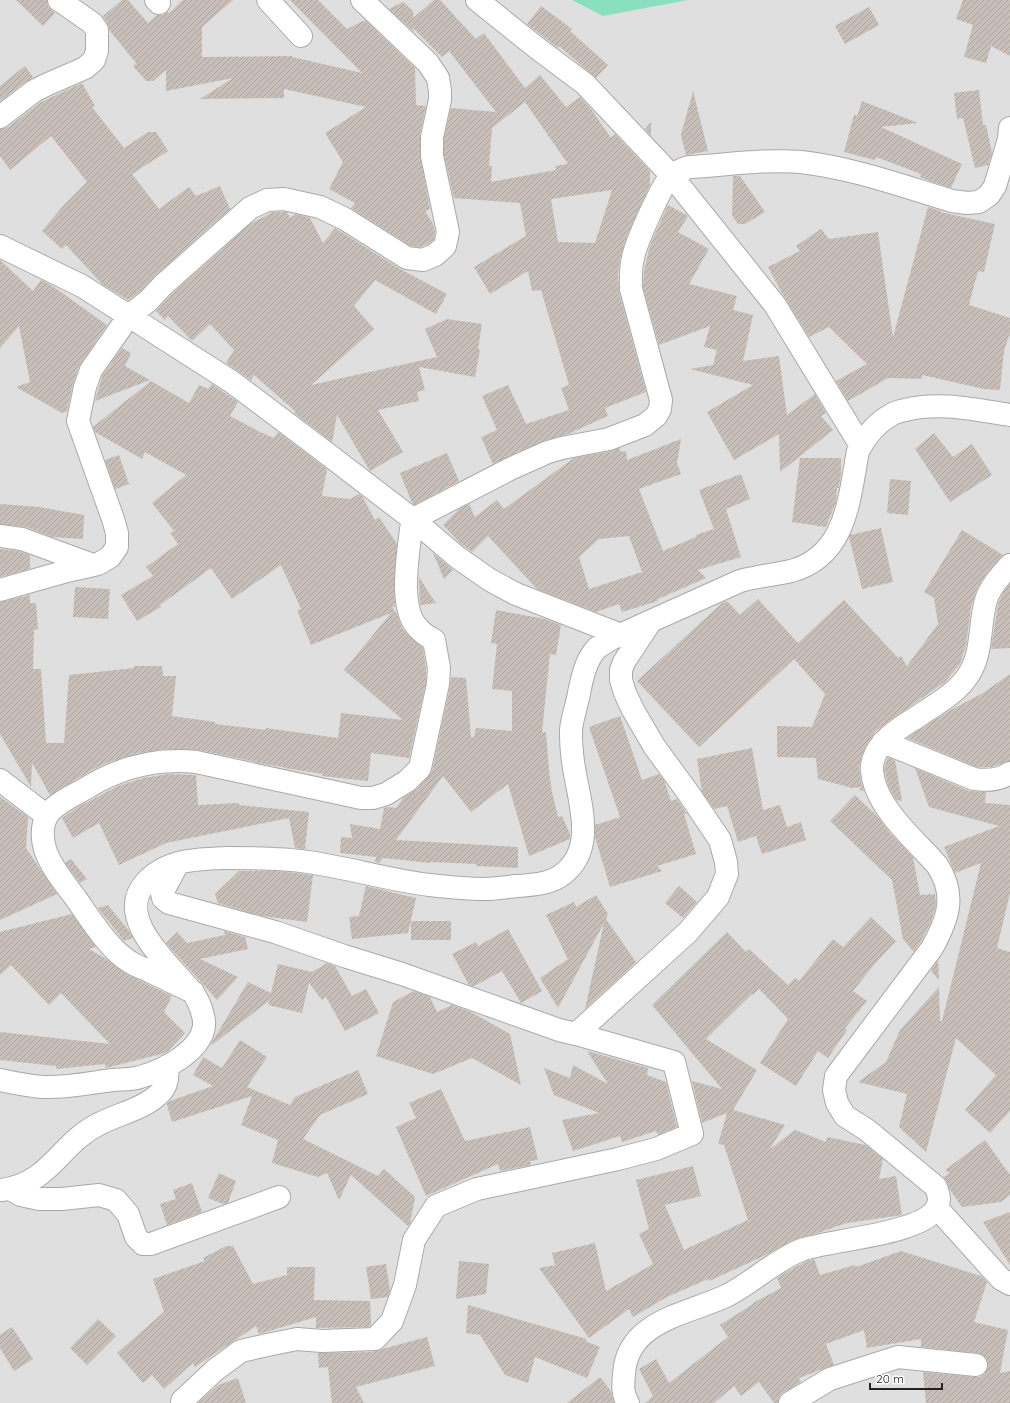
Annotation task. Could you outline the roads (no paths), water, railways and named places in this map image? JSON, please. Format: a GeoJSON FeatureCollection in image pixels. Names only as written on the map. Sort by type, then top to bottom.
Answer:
{"type":"FeatureCollection","features":[{"type":"Feature","properties":{"kind":"street"},"geometry":{"type":"LineString","coordinates":[[0,117],[34,91],[86,68],[94,60],[97,51],[97,30],[92,23],[59,0]]}},
{"type":"Feature","properties":{"kind":"street"},"geometry":{"type":"LineString","coordinates":[[268,0],[301,36]]}},
{"type":"Feature","properties":{"kind":"street"},"geometry":{"type":"LineString","coordinates":[[0,590],[67,570],[98,564],[110,557],[117,547],[117,533],[113,519],[78,421],[90,370],[129,316],[148,301],[163,285],[250,208],[267,200],[284,198],[320,207],[345,219],[407,258],[423,260],[435,255],[444,246],[448,232],[432,156],[432,137],[440,100],[438,78],[428,63],[362,0]]}},
{"type":"Feature","properties":{"kind":"street"},"geometry":{"type":"LineString","coordinates":[[477,0],[585,84],[671,175],[775,305],[861,446]]}},
{"type":"Feature","properties":{"kind":"street"},"geometry":{"type":"LineString","coordinates":[[193,992],[130,962],[116,951],[93,923],[59,876],[48,857],[43,838],[43,826],[47,816],[53,808],[111,775],[143,764],[165,761],[180,760],[196,762],[361,798],[373,798],[386,794],[407,781],[420,768],[438,684],[439,668],[434,640],[418,629],[407,607],[405,594],[411,529],[415,521],[421,515],[528,460],[562,448],[609,439],[645,425],[656,416],[660,409],[661,400],[631,289],[630,274],[635,250],[664,185],[671,175],[689,167],[770,162],[800,162],[830,166],[854,172],[952,200],[967,203],[979,202],[989,195],[995,186],[1009,139],[1010,128]]}},
{"type":"Feature","properties":{"kind":"street"},"geometry":{"type":"LineString","coordinates":[[0,246],[82,286],[232,382],[415,521],[475,570],[504,588],[621,635]]}},
{"type":"Feature","properties":{"kind":"street"},"geometry":{"type":"LineString","coordinates":[[4,1082],[41,1087],[77,1086],[112,1080],[137,1078],[166,1066],[183,1056],[195,1046],[203,1034],[204,1022],[200,1008],[193,992],[152,946],[138,921],[136,908],[137,896],[146,882],[158,872],[178,862],[196,859],[260,858],[298,861],[412,882],[485,889],[546,882],[562,876],[575,863],[582,846],[584,828],[577,777],[572,755],[571,728],[585,668],[595,650],[621,635],[740,581],[756,576],[792,570],[813,562],[826,552],[836,538],[845,518],[858,451],[877,424],[892,414],[910,409],[953,407],[1010,415]]}},
{"type":"Feature","properties":{"kind":"street"},"geometry":{"type":"LineString","coordinates":[[0,536],[22,539],[94,565]]}},
{"type":"Feature","properties":{"kind":"street"},"geometry":{"type":"LineString","coordinates":[[628,1403],[623,1386],[627,1354],[637,1340],[649,1329],[727,1295],[745,1285],[767,1269],[801,1250],[913,1225],[929,1216],[937,1208],[940,1198],[936,1186],[867,1130],[845,1116],[837,1103],[834,1090],[836,1076],[932,948],[947,916],[949,899],[944,875],[937,865],[886,809],[877,793],[871,767],[874,756],[883,742],[895,731],[954,691],[969,674],[975,662],[979,648],[986,599],[996,581],[1010,565]]}},
{"type":"Feature","properties":{"kind":"street"},"geometry":{"type":"LineString","coordinates":[[576,1034],[691,928],[718,897],[727,874],[726,862],[720,840],[654,746],[633,710],[621,680],[621,670],[624,662],[651,621]]}},
{"type":"Feature","properties":{"kind":"street"},"geometry":{"type":"LineString","coordinates":[[883,742],[974,780],[988,781],[1006,775],[1010,772]]}},
{"type":"Feature","properties":{"kind":"street"},"geometry":{"type":"LineString","coordinates":[[0,780],[47,816]]}},
{"type":"Feature","properties":{"kind":"street"},"geometry":{"type":"LineString","coordinates":[[178,862],[162,893],[163,898],[169,904],[275,932],[402,974],[559,1030],[674,1062],[692,1134],[656,1149],[618,1159],[477,1189],[436,1206],[414,1240],[405,1285],[392,1321],[375,1339],[322,1341],[297,1340],[241,1351],[215,1370],[182,1401]]}},
{"type":"Feature","properties":{"kind":"street"},"geometry":{"type":"LineString","coordinates":[[5,1190],[28,1183],[47,1170],[77,1138],[98,1124],[150,1102],[163,1090],[169,1076],[166,1066]]}},
{"type":"Feature","properties":{"kind":"street"},"geometry":{"type":"LineString","coordinates":[[5,1190],[39,1199],[62,1199],[99,1195],[116,1200],[128,1214],[136,1237],[143,1244],[151,1244],[279,1197]]}},
{"type":"Feature","properties":{"kind":"street"},"geometry":{"type":"LineString","coordinates":[[937,1208],[1001,1279],[1010,1284]]}},
{"type":"Feature","properties":{"kind":"street"},"geometry":{"type":"LineString","coordinates":[[790,1403],[830,1379],[898,1357],[976,1365]]}}]}
